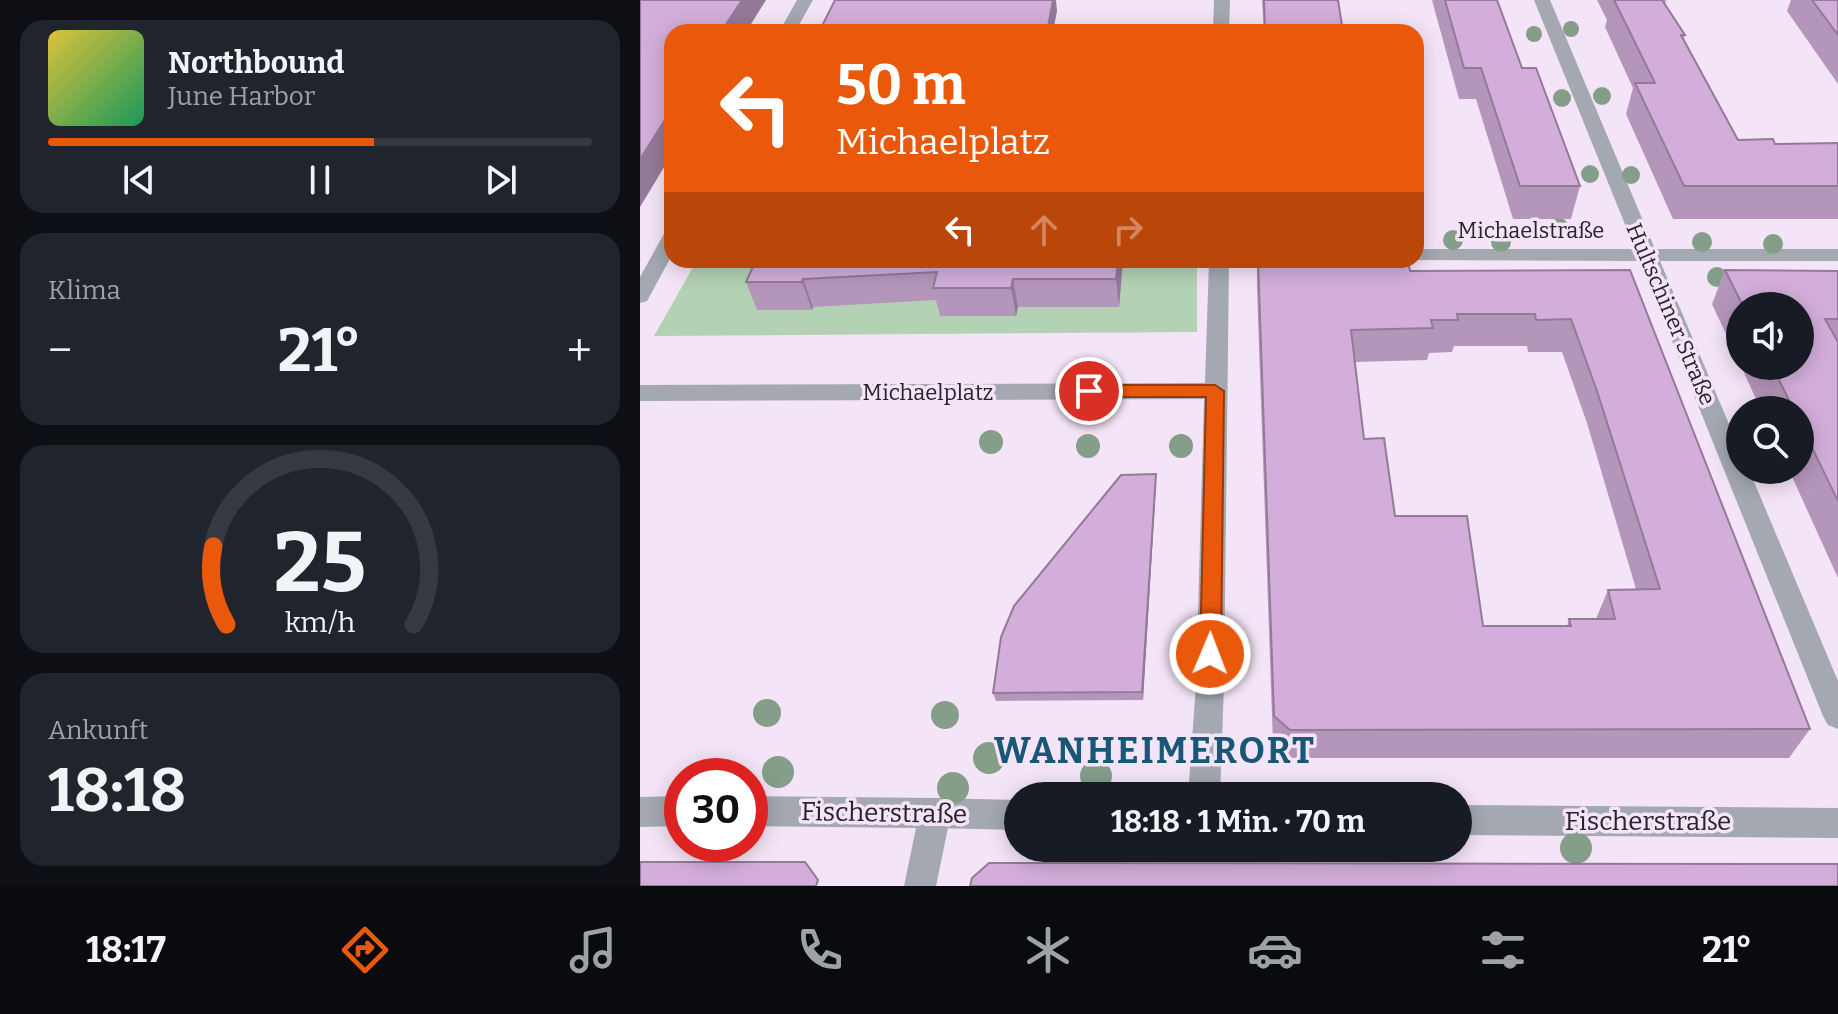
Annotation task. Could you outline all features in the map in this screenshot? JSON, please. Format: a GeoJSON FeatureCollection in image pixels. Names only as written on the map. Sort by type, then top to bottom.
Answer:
{"type":"FeatureCollection","features":[{"type":"Feature","properties":{"kind":"street"},"geometry":{"type":"LineString","coordinates":[[792,24],[805,0]]}},
{"type":"Feature","properties":{"kind":"street"},"geometry":{"type":"LineString","coordinates":[[1221,24],[1222,0]]}},
{"type":"Feature","properties":{"kind":"street","name":"Hultschiner Straße"},"geometry":{"type":"LineString","coordinates":[[1542,0],[1838,716]]}},
{"type":"Feature","properties":{"kind":"street"},"geometry":{"type":"LineString","coordinates":[[640,251],[664,245]]}},
{"type":"Feature","properties":{"kind":"street"},"geometry":{"type":"LineString","coordinates":[[640,296],[664,251]]}},
{"type":"Feature","properties":{"kind":"street","name":"Michaelstraße"},"geometry":{"type":"LineString","coordinates":[[1424,255],[1838,255]]}},
{"type":"Feature","properties":{"kind":"street"},"geometry":{"type":"LineString","coordinates":[[1205,782],[1210,684],[1219,268]]}},
{"type":"Feature","properties":{"kind":"street","name":"Michaelplatz"},"geometry":{"type":"LineString","coordinates":[[640,393],[1215,391]]}},
{"type":"Feature","properties":{"kind":"street"},"geometry":{"type":"LineString","coordinates":[[640,812],[664,811]]}},
{"type":"Feature","properties":{"kind":"street","name":"Fischerstraße"},"geometry":{"type":"LineString","coordinates":[[768,811],[1004,815]]}},
{"type":"Feature","properties":{"kind":"street"},"geometry":{"type":"LineString","coordinates":[[920,886],[935,813]]}},
{"type":"Feature","properties":{"kind":"street","name":"Fischerstraße"},"geometry":{"type":"LineString","coordinates":[[1472,820],[1838,823]]}},
{"type":"Feature","properties":{"kind":"green space"},"geometry":{"type":"Polygon","coordinates":[[[692,268],[1197,268],[1197,332],[654,336],[692,268]]]}},
{"type":"Feature","properties":{"kind":"building"},"geometry":{"type":"Polygon","coordinates":[[[640,0],[742,0],[726,24],[664,24],[664,122],[640,159],[640,0]]]}},
{"type":"Feature","properties":{"kind":"building"},"geometry":{"type":"Polygon","coordinates":[[[835,0],[1053,0],[1048,24],[823,24],[835,0]]]}},
{"type":"Feature","properties":{"kind":"building"},"geometry":{"type":"Polygon","coordinates":[[[1264,0],[1338,0],[1342,24],[1265,24],[1264,0]]]}},
{"type":"Feature","properties":{"kind":"building"},"geometry":{"type":"Polygon","coordinates":[[[1445,0],[1497,0],[1522,68],[1536,68],[1580,186],[1520,186],[1481,68],[1464,68],[1445,0]]]}},
{"type":"Feature","properties":{"kind":"building"},"geometry":{"type":"Polygon","coordinates":[[[1614,0],[1662,0],[1685,35],[1681,35],[1738,140],[1773,139],[1775,144],[1838,143],[1838,186],[1684,186],[1635,83],[1655,83],[1614,0]]]}},
{"type":"Feature","properties":{"kind":"building"},"geometry":{"type":"Polygon","coordinates":[[[1812,0],[1838,0],[1838,35],[1812,0]]]}},
{"type":"Feature","properties":{"kind":"building"},"geometry":{"type":"Polygon","coordinates":[[[752,268],[1117,268],[1116,279],[1013,279],[1011,288],[933,288],[937,272],[803,279],[802,282],[746,282],[752,268]]]}},
{"type":"Feature","properties":{"kind":"building"},"geometry":{"type":"Polygon","coordinates":[[[1258,268],[1630,270],[1810,729],[1290,730],[1274,716],[1258,268]],[[1457,314],[1458,320],[1431,320],[1433,328],[1351,330],[1364,439],[1384,438],[1395,516],[1467,516],[1483,626],[1571,626],[1569,619],[1615,619],[1608,590],[1660,589],[1571,319],[1536,320],[1535,314],[1457,314]]]}},
{"type":"Feature","properties":{"kind":"building"},"geometry":{"type":"Polygon","coordinates":[[[1725,270],[1838,271],[1838,319],[1825,319],[1838,342],[1838,501],[1814,452],[1814,396],[1787,396],[1779,380],[1814,380],[1814,292],[1736,292],[1725,270]]]}},
{"type":"Feature","properties":{"kind":"building"},"geometry":{"type":"Polygon","coordinates":[[[1156,474],[1142,692],[993,693],[1001,637],[1014,606],[1121,475],[1156,474]]]}},
{"type":"Feature","properties":{"kind":"building"},"geometry":{"type":"Polygon","coordinates":[[[640,862],[805,862],[818,880],[816,886],[640,886],[640,862]]]}},
{"type":"Feature","properties":{"kind":"building"},"geometry":{"type":"Polygon","coordinates":[[[989,863],[1838,864],[1838,886],[970,886],[972,878],[989,863]]]}},
{"type":"Feature","properties":{"kind":"district","name":"WANHEIMERORT"},"geometry":{"type":"Point","coordinates":[1155,751]}},
{"type":"Feature","properties":{"kind":"route"},"geometry":{"type":"LineString","coordinates":[[1089,391],[1215,391],[1210,654]]}}]}
